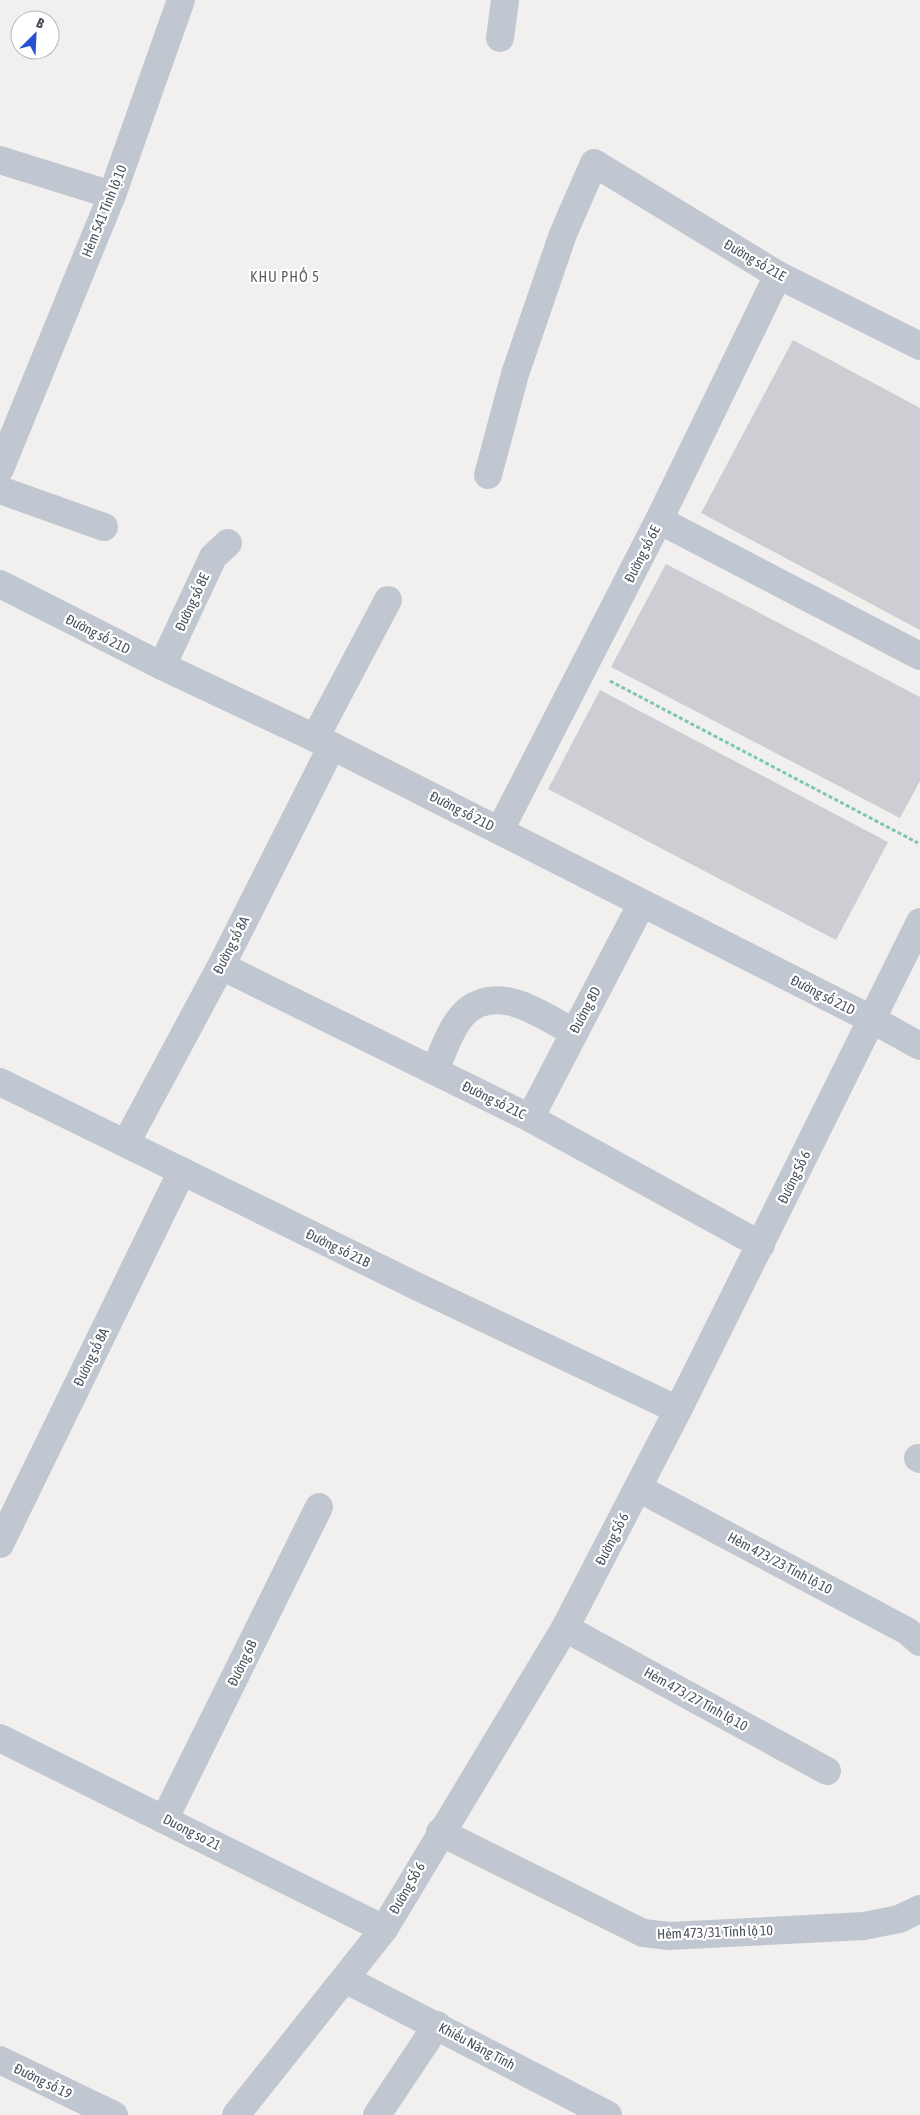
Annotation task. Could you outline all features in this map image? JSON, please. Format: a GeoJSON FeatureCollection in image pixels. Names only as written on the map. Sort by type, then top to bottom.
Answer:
{"type":"FeatureCollection","features":[{"type":"Feature","properties":{"kind":"street","name":"Hẻm 541 Tỉnh lộ 10"},"geometry":{"type":"LineString","coordinates":[[0,469],[9,416],[112,195],[182,0]]}},
{"type":"Feature","properties":{"kind":"street"},"geometry":{"type":"LineString","coordinates":[[500,38],[505,0]]}},
{"type":"Feature","properties":{"kind":"street"},"geometry":{"type":"LineString","coordinates":[[0,160],[112,195]]}},
{"type":"Feature","properties":{"kind":"street","name":"Đường số 21E"},"geometry":{"type":"LineString","coordinates":[[488,475],[515,374],[563,234],[594,163],[778,274],[920,346]]}},
{"type":"Feature","properties":{"kind":"street","name":"Đường số 6E"},"geometry":{"type":"LineString","coordinates":[[500,830],[659,520],[778,274]]}},
{"type":"Feature","properties":{"kind":"street"},"geometry":{"type":"LineString","coordinates":[[0,490],[104,527]]}},
{"type":"Feature","properties":{"kind":"street"},"geometry":{"type":"LineString","coordinates":[[659,520],[920,656]]}},
{"type":"Feature","properties":{"kind":"street","name":"Đường số 8E"},"geometry":{"type":"LineString","coordinates":[[162,666],[213,556],[228,543]]}},
{"type":"Feature","properties":{"kind":"street","name":"Đường số 21D"},"geometry":{"type":"LineString","coordinates":[[0,584],[162,666],[323,742],[500,830],[871,1019],[920,1046]]}},
{"type":"Feature","properties":{"kind":"street","name":"Đường số 8A"},"geometry":{"type":"LineString","coordinates":[[126,1143],[221,966],[388,600]]}},
{"type":"Feature","properties":{"kind":"street","name":"Đường 8D"},"geometry":{"type":"LineString","coordinates":[[530,1118],[573,1032],[642,903]]}},
{"type":"Feature","properties":{"kind":"street","name":"Đường Số 6"},"geometry":{"type":"LineString","coordinates":[[236,2115],[384,1929],[440,1832],[565,1628],[761,1246],[920,922]]}},
{"type":"Feature","properties":{"kind":"street","name":"Đường số 21C"},"geometry":{"type":"LineString","coordinates":[[221,966],[530,1118],[761,1246]]}},
{"type":"Feature","properties":{"kind":"street"},"geometry":{"type":"LineString","coordinates":[[435,1070],[457,1024],[467,1010],[483,1002],[502,1000],[517,1003],[573,1032]]}},
{"type":"Feature","properties":{"kind":"street","name":"Đường số 21B"},"geometry":{"type":"LineString","coordinates":[[0,1082],[414,1285],[678,1410]]}},
{"type":"Feature","properties":{"kind":"street","name":"Đường số 8A"},"geometry":{"type":"LineString","coordinates":[[0,1544],[182,1171]]}},
{"type":"Feature","properties":{"kind":"street","name":"Hẻm 473/23 Tỉnh lộ 10"},"geometry":{"type":"LineString","coordinates":[[638,1488],[907,1631],[920,1642]]}},
{"type":"Feature","properties":{"kind":"street","name":"Đường 6B"},"geometry":{"type":"LineString","coordinates":[[165,1818],[320,1507]]}},
{"type":"Feature","properties":{"kind":"street","name":"Hẻm 473/27 Tỉnh lộ 10"},"geometry":{"type":"LineString","coordinates":[[565,1628],[827,1771]]}},
{"type":"Feature","properties":{"kind":"street","name":"Duong so 21"},"geometry":{"type":"LineString","coordinates":[[0,1738],[165,1818],[384,1929]]}},
{"type":"Feature","properties":{"kind":"street","name":"Hẻm 473/31 Tỉnh lộ 10"},"geometry":{"type":"LineString","coordinates":[[440,1832],[643,1933],[670,1936],[864,1926],[899,1919],[920,1909]]}},
{"type":"Feature","properties":{"kind":"street","name":"Khiếu Năng Tĩnh"},"geometry":{"type":"LineString","coordinates":[[345,1979],[608,2115]]}},
{"type":"Feature","properties":{"kind":"street"},"geometry":{"type":"LineString","coordinates":[[377,2115],[437,2025]]}},
{"type":"Feature","properties":{"kind":"street","name":"Đường số 19"},"geometry":{"type":"LineString","coordinates":[[0,2060],[114,2115]]}},
{"type":"Feature","properties":{"kind":"path"},"geometry":{"type":"LineString","coordinates":[[606,679],[918,843]]}},
{"type":"Feature","properties":{"kind":"building"},"geometry":{"type":"Polygon","coordinates":[[[793,340],[920,408],[920,630],[701,513],[793,340]]]}},
{"type":"Feature","properties":{"kind":"building"},"geometry":{"type":"Polygon","coordinates":[[[666,564],[920,697],[920,781],[900,818],[611,667],[666,564]]]}},
{"type":"Feature","properties":{"kind":"building"},"geometry":{"type":"Polygon","coordinates":[[[600,690],[888,842],[836,940],[548,789],[600,690]]]}},
{"type":"Feature","properties":{"kind":"district","name":"KHU PHỐ 5"},"geometry":{"type":"Point","coordinates":[285,277]}}]}
